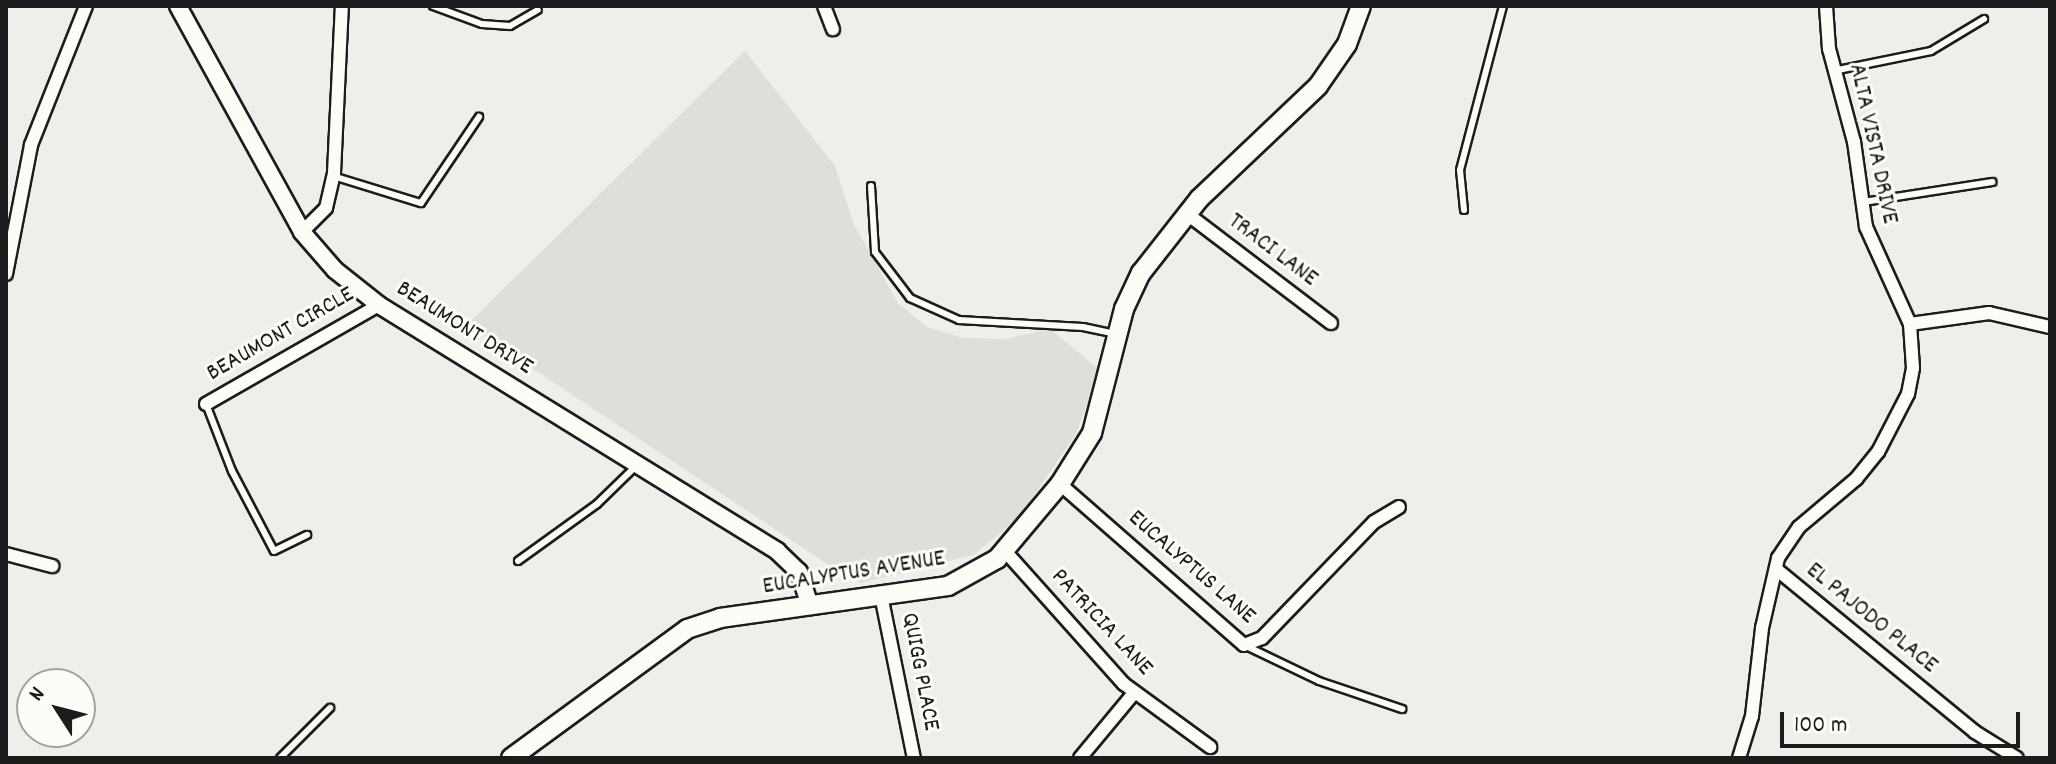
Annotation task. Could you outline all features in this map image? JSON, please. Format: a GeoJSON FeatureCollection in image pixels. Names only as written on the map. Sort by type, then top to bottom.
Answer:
{"type":"FeatureCollection","features":[{"type":"Feature","properties":{"kind":"main road","name":"EUCALYPTUS AVENUE"},"geometry":{"type":"LineString","coordinates":[[514,757],[687,629],[720,618],[948,586],[985,568],[1005,551],[1060,484],[1092,433],[1118,335],[1141,273],[1186,213],[1318,86],[1347,44],[1361,6]]}},
{"type":"Feature","properties":{"kind":"street"},"geometry":{"type":"LineString","coordinates":[[6,274],[31,145],[86,6]]}},
{"type":"Feature","properties":{"kind":"street","name":"BEAUMONT DRIVE"},"geometry":{"type":"LineString","coordinates":[[178,6],[302,232],[335,270],[379,305],[777,551],[799,572],[810,606]]}},
{"type":"Feature","properties":{"kind":"street"},"geometry":{"type":"LineString","coordinates":[[302,232],[326,208],[333,176],[342,6]]}},
{"type":"Feature","properties":{"kind":"street"},"geometry":{"type":"LineString","coordinates":[[824,6],[833,29]]}},
{"type":"Feature","properties":{"kind":"street","name":"ALTA VISTA DRIVE"},"geometry":{"type":"LineString","coordinates":[[1739,758],[1752,716],[1776,569],[1799,527],[1865,469],[1896,422],[1913,368],[1910,324],[1872,245],[1849,118],[1833,71],[1826,6]]}},
{"type":"Feature","properties":{"kind":"street","name":"TRACI LANE"},"geometry":{"type":"LineString","coordinates":[[1186,213],[1331,323]]}},
{"type":"Feature","properties":{"kind":"street","name":"BEAUMONT CIRCLE"},"geometry":{"type":"LineString","coordinates":[[206,404],[379,305]]}},
{"type":"Feature","properties":{"kind":"street"},"geometry":{"type":"LineString","coordinates":[[1910,324],[1989,313],[2050,327]]}},
{"type":"Feature","properties":{"kind":"street","name":"EUCALYPTUS LANE"},"geometry":{"type":"LineString","coordinates":[[1060,484],[1244,645],[1262,638],[1374,522],[1399,507]]}},
{"type":"Feature","properties":{"kind":"street","name":"PATRICIA LANE"},"geometry":{"type":"LineString","coordinates":[[1005,551],[1134,693],[1210,747]]}},
{"type":"Feature","properties":{"kind":"street"},"geometry":{"type":"LineString","coordinates":[[6,554],[52,566]]}},
{"type":"Feature","properties":{"kind":"street","name":"EL PAJODO PLACE"},"geometry":{"type":"LineString","coordinates":[[1776,569],[1975,732],[2017,758]]}},
{"type":"Feature","properties":{"kind":"street","name":"QUIGG PLACE"},"geometry":{"type":"LineString","coordinates":[[881,595],[914,758]]}},
{"type":"Feature","properties":{"kind":"street"},"geometry":{"type":"LineString","coordinates":[[1080,758],[1134,693]]}},
{"type":"Feature","properties":{"kind":"lane"},"geometry":{"type":"LineString","coordinates":[[433,6],[482,24],[510,26],[538,10]]}},
{"type":"Feature","properties":{"kind":"lane"},"geometry":{"type":"LineString","coordinates":[[1464,210],[1460,170],[1503,6]]}},
{"type":"Feature","properties":{"kind":"lane"},"geometry":{"type":"LineString","coordinates":[[1833,71],[1931,51],[1984,19]]}},
{"type":"Feature","properties":{"kind":"lane"},"geometry":{"type":"LineString","coordinates":[[333,176],[421,203],[479,117]]}},
{"type":"Feature","properties":{"kind":"lane"},"geometry":{"type":"LineString","coordinates":[[1863,202],[1992,182]]}},
{"type":"Feature","properties":{"kind":"lane"},"geometry":{"type":"LineString","coordinates":[[871,186],[875,252],[910,298],[959,320],[1083,327],[1118,335]]}},
{"type":"Feature","properties":{"kind":"lane"},"geometry":{"type":"LineString","coordinates":[[206,404],[232,471],[274,551],[307,535]]}},
{"type":"Feature","properties":{"kind":"lane"},"geometry":{"type":"LineString","coordinates":[[518,561],[597,504],[639,464]]}},
{"type":"Feature","properties":{"kind":"lane"},"geometry":{"type":"LineString","coordinates":[[1244,645],[1319,681],[1402,709]]}},
{"type":"Feature","properties":{"kind":"lane"},"geometry":{"type":"LineString","coordinates":[[280,758],[330,708]]}},
{"type":"Feature","properties":{"kind":"shaded area"},"geometry":{"type":"Polygon","coordinates":[[[745,51],[835,166],[854,225],[898,303],[927,327],[963,338],[1005,339],[1050,329],[1100,370],[1076,434],[1018,519],[973,555],[861,583],[847,577],[467,325],[745,51]]]}}]}
